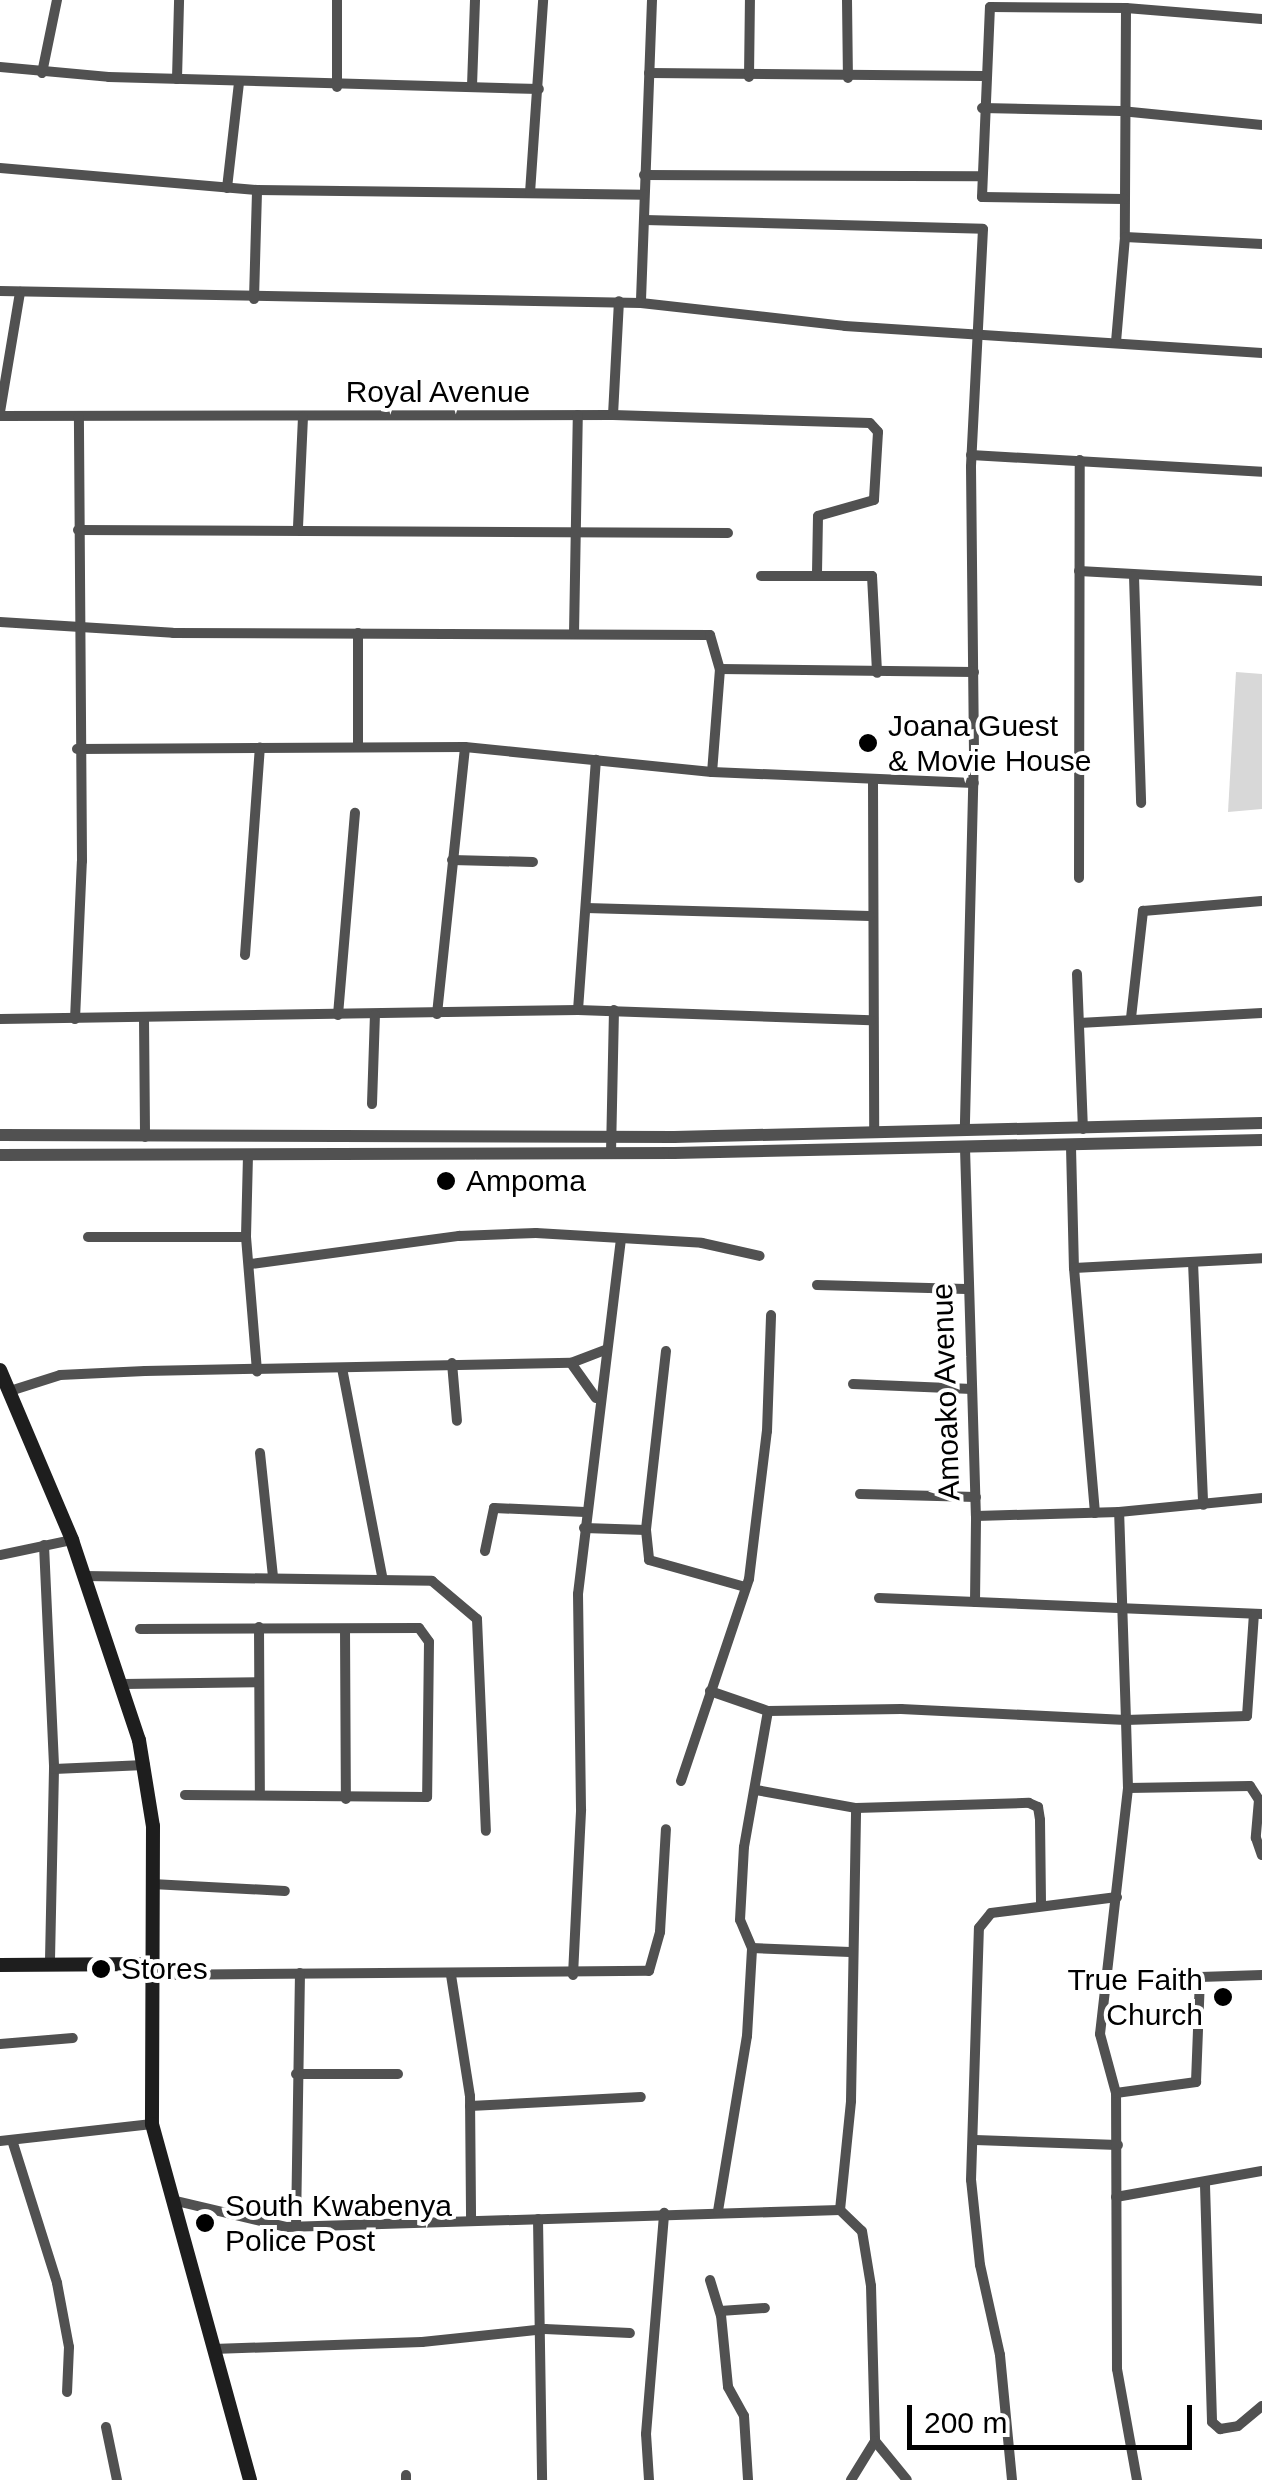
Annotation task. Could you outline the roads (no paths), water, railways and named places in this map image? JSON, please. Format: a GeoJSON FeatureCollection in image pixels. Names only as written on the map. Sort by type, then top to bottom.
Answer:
{"type":"FeatureCollection","features":[{"type":"Feature","properties":{"kind":"main road"},"geometry":{"type":"LineString","coordinates":[[0,1370],[72,1540],[123,1684],[144,1766],[152,1884],[152,2124],[250,2480]]}},
{"type":"Feature","properties":{"kind":"main road"},"geometry":{"type":"LineString","coordinates":[[0,1965],[152,1970]]}},
{"type":"Feature","properties":{"kind":"street"},"geometry":{"type":"LineString","coordinates":[[42,72],[57,0]]}},
{"type":"Feature","properties":{"kind":"street"},"geometry":{"type":"LineString","coordinates":[[178,79],[179,0]]}},
{"type":"Feature","properties":{"kind":"street"},"geometry":{"type":"LineString","coordinates":[[337,0],[337,86]]}},
{"type":"Feature","properties":{"kind":"street"},"geometry":{"type":"LineString","coordinates":[[472,86],[475,0]]}},
{"type":"Feature","properties":{"kind":"street"},"geometry":{"type":"LineString","coordinates":[[530,193],[543,0]]}},
{"type":"Feature","properties":{"kind":"street"},"geometry":{"type":"LineString","coordinates":[[641,303],[652,0]]}},
{"type":"Feature","properties":{"kind":"street"},"geometry":{"type":"LineString","coordinates":[[750,0],[750,77]]}},
{"type":"Feature","properties":{"kind":"street"},"geometry":{"type":"LineString","coordinates":[[847,0],[848,78]]}},
{"type":"Feature","properties":{"kind":"street"},"geometry":{"type":"LineString","coordinates":[[1124,199],[982,197],[982,108],[994,4],[1126,8],[1262,19]]}},
{"type":"Feature","properties":{"kind":"street"},"geometry":{"type":"LineString","coordinates":[[1116,342],[1125,237],[1121,111],[1126,8]]}},
{"type":"Feature","properties":{"kind":"street"},"geometry":{"type":"LineString","coordinates":[[0,67],[239,82],[539,89]]}},
{"type":"Feature","properties":{"kind":"street"},"geometry":{"type":"LineString","coordinates":[[649,72],[750,77],[984,76]]}},
{"type":"Feature","properties":{"kind":"street"},"geometry":{"type":"LineString","coordinates":[[227,188],[239,82]]}},
{"type":"Feature","properties":{"kind":"street"},"geometry":{"type":"LineString","coordinates":[[982,108],[1121,111],[1262,126]]}},
{"type":"Feature","properties":{"kind":"street"},"geometry":{"type":"LineString","coordinates":[[0,168],[257,190],[644,196]]}},
{"type":"Feature","properties":{"kind":"street"},"geometry":{"type":"LineString","coordinates":[[644,175],[981,176]]}},
{"type":"Feature","properties":{"kind":"street"},"geometry":{"type":"LineString","coordinates":[[254,299],[257,190]]}},
{"type":"Feature","properties":{"kind":"street"},"geometry":{"type":"LineString","coordinates":[[644,220],[983,229],[971,455],[974,782],[965,1130]]}},
{"type":"Feature","properties":{"kind":"street"},"geometry":{"type":"LineString","coordinates":[[1125,237],[1262,244]]}},
{"type":"Feature","properties":{"kind":"street"},"geometry":{"type":"LineString","coordinates":[[0,291],[254,299],[619,301],[979,334],[1262,353]]}},
{"type":"Feature","properties":{"kind":"street"},"geometry":{"type":"LineString","coordinates":[[0,414],[20,292]]}},
{"type":"Feature","properties":{"kind":"street"},"geometry":{"type":"LineString","coordinates":[[613,415],[619,301]]}},
{"type":"Feature","properties":{"kind":"street","name":"Royal Avenue"},"geometry":{"type":"LineString","coordinates":[[0,414],[303,418],[613,415],[875,427],[874,500],[818,516],[817,573]]}},
{"type":"Feature","properties":{"kind":"street"},"geometry":{"type":"LineString","coordinates":[[574,634],[578,415]]}},
{"type":"Feature","properties":{"kind":"street"},"geometry":{"type":"LineString","coordinates":[[75,1019],[82,862],[76,749],[82,625],[79,416]]}},
{"type":"Feature","properties":{"kind":"street"},"geometry":{"type":"LineString","coordinates":[[298,527],[303,418]]}},
{"type":"Feature","properties":{"kind":"street"},"geometry":{"type":"LineString","coordinates":[[971,455],[1262,472]]}},
{"type":"Feature","properties":{"kind":"street"},"geometry":{"type":"LineString","coordinates":[[1079,878],[1080,460]]}},
{"type":"Feature","properties":{"kind":"street"},"geometry":{"type":"LineString","coordinates":[[78,530],[574,528],[728,534]]}},
{"type":"Feature","properties":{"kind":"street"},"geometry":{"type":"LineString","coordinates":[[1079,571],[1262,581]]}},
{"type":"Feature","properties":{"kind":"street"},"geometry":{"type":"LineString","coordinates":[[761,576],[872,576],[878,673]]}},
{"type":"Feature","properties":{"kind":"street"},"geometry":{"type":"LineString","coordinates":[[1134,576],[1141,803]]}},
{"type":"Feature","properties":{"kind":"street"},"geometry":{"type":"LineString","coordinates":[[0,622],[173,633],[710,636],[720,669],[712,772]]}},
{"type":"Feature","properties":{"kind":"street"},"geometry":{"type":"LineString","coordinates":[[358,633],[358,745]]}},
{"type":"Feature","properties":{"kind":"street"},"geometry":{"type":"LineString","coordinates":[[720,669],[974,672]]}},
{"type":"Feature","properties":{"kind":"street"},"geometry":{"type":"LineString","coordinates":[[76,749],[465,747],[712,772],[873,783],[974,782]]}},
{"type":"Feature","properties":{"kind":"street"},"geometry":{"type":"LineString","coordinates":[[438,1014],[465,747]]}},
{"type":"Feature","properties":{"kind":"street"},"geometry":{"type":"LineString","coordinates":[[245,955],[260,748]]}},
{"type":"Feature","properties":{"kind":"street"},"geometry":{"type":"LineString","coordinates":[[578,1010],[596,760]]}},
{"type":"Feature","properties":{"kind":"street"},"geometry":{"type":"LineString","coordinates":[[873,783],[870,1020],[874,1132]]}},
{"type":"Feature","properties":{"kind":"street"},"geometry":{"type":"LineString","coordinates":[[338,1016],[356,813]]}},
{"type":"Feature","properties":{"kind":"street"},"geometry":{"type":"LineString","coordinates":[[452,860],[533,862]]}},
{"type":"Feature","properties":{"kind":"street"},"geometry":{"type":"LineString","coordinates":[[1131,1018],[1142,911],[1262,901]]}},
{"type":"Feature","properties":{"kind":"street"},"geometry":{"type":"LineString","coordinates":[[586,908],[870,916]]}},
{"type":"Feature","properties":{"kind":"street"},"geometry":{"type":"LineString","coordinates":[[1078,974],[1083,1129]]}},
{"type":"Feature","properties":{"kind":"street"},"geometry":{"type":"LineString","coordinates":[[0,1019],[614,1010],[870,1020]]}},
{"type":"Feature","properties":{"kind":"street"},"geometry":{"type":"LineString","coordinates":[[611,1154],[614,1010]]}},
{"type":"Feature","properties":{"kind":"street"},"geometry":{"type":"LineString","coordinates":[[1079,1023],[1262,1014]]}},
{"type":"Feature","properties":{"kind":"street"},"geometry":{"type":"LineString","coordinates":[[372,1104],[375,1015]]}},
{"type":"Feature","properties":{"kind":"street"},"geometry":{"type":"LineString","coordinates":[[144,1018],[145,1137]]}},
{"type":"Feature","properties":{"kind":"street"},"geometry":{"type":"LineString","coordinates":[[0,1136],[611,1137],[1262,1122]]}},
{"type":"Feature","properties":{"kind":"street"},"geometry":{"type":"LineString","coordinates":[[0,1156],[611,1154],[1262,1140]]}},
{"type":"Feature","properties":{"kind":"street"},"geometry":{"type":"LineString","coordinates":[[1071,1147],[1074,1268],[1094,1513]]}},
{"type":"Feature","properties":{"kind":"street","name":"Amoako Avenue"},"geometry":{"type":"LineString","coordinates":[[965,1148],[966,1289],[976,1516],[1119,1512],[1262,1498]]}},
{"type":"Feature","properties":{"kind":"street"},"geometry":{"type":"LineString","coordinates":[[248,1155],[246,1237],[257,1372]]}},
{"type":"Feature","properties":{"kind":"street"},"geometry":{"type":"LineString","coordinates":[[251,1264],[459,1236],[702,1243],[760,1256]]}},
{"type":"Feature","properties":{"kind":"street"},"geometry":{"type":"LineString","coordinates":[[88,1238],[246,1237]]}},
{"type":"Feature","properties":{"kind":"street"},"geometry":{"type":"LineString","coordinates":[[573,1976],[585,1512],[597,1398],[621,1241]]}},
{"type":"Feature","properties":{"kind":"street"},"geometry":{"type":"LineString","coordinates":[[1074,1268],[1262,1258]]}},
{"type":"Feature","properties":{"kind":"street"},"geometry":{"type":"LineString","coordinates":[[1193,1262],[1202,1506]]}},
{"type":"Feature","properties":{"kind":"street"},"geometry":{"type":"LineString","coordinates":[[817,1285],[966,1289]]}},
{"type":"Feature","properties":{"kind":"street"},"geometry":{"type":"LineString","coordinates":[[681,1781],[745,1587],[767,1431],[771,1315]]}},
{"type":"Feature","properties":{"kind":"street"},"geometry":{"type":"LineString","coordinates":[[10,1391],[60,1375],[571,1363],[605,1350]]}},
{"type":"Feature","properties":{"kind":"street"},"geometry":{"type":"LineString","coordinates":[[666,1351],[646,1530],[656,1566],[745,1587]]}},
{"type":"Feature","properties":{"kind":"street"},"geometry":{"type":"LineString","coordinates":[[452,1363],[457,1421]]}},
{"type":"Feature","properties":{"kind":"street"},"geometry":{"type":"LineString","coordinates":[[571,1363],[597,1398]]}},
{"type":"Feature","properties":{"kind":"street"},"geometry":{"type":"LineString","coordinates":[[342,1368],[383,1580]]}},
{"type":"Feature","properties":{"kind":"street"},"geometry":{"type":"LineString","coordinates":[[853,1384],[972,1390]]}},
{"type":"Feature","properties":{"kind":"street"},"geometry":{"type":"LineString","coordinates":[[260,1453],[273,1577]]}},
{"type":"Feature","properties":{"kind":"street"},"geometry":{"type":"LineString","coordinates":[[860,1494],[976,1497]]}},
{"type":"Feature","properties":{"kind":"street"},"geometry":{"type":"LineString","coordinates":[[485,1551],[494,1508],[585,1512]]}},
{"type":"Feature","properties":{"kind":"street"},"geometry":{"type":"LineString","coordinates":[[1119,1512],[1128,1788],[1100,2034],[1116,2093],[1118,2369],[1138,2480]]}},
{"type":"Feature","properties":{"kind":"street"},"geometry":{"type":"LineString","coordinates":[[975,1602],[976,1516]]}},
{"type":"Feature","properties":{"kind":"street"},"geometry":{"type":"LineString","coordinates":[[584,1528],[646,1530]]}},
{"type":"Feature","properties":{"kind":"street"},"geometry":{"type":"LineString","coordinates":[[0,1555],[72,1540]]}},
{"type":"Feature","properties":{"kind":"street"},"geometry":{"type":"LineString","coordinates":[[44,1545],[54,1769],[50,1966]]}},
{"type":"Feature","properties":{"kind":"street"},"geometry":{"type":"LineString","coordinates":[[84,1576],[432,1581],[477,1618],[486,1831]]}},
{"type":"Feature","properties":{"kind":"street"},"geometry":{"type":"LineString","coordinates":[[710,1691],[768,1711],[901,1709],[1126,1720],[1247,1716],[1258,1614],[1124,1612],[879,1598]]}},
{"type":"Feature","properties":{"kind":"street"},"geometry":{"type":"LineString","coordinates":[[258,1627],[260,1794]]}},
{"type":"Feature","properties":{"kind":"street"},"geometry":{"type":"LineString","coordinates":[[140,1630],[258,1627],[426,1632],[430,1736],[427,1797],[346,1799],[185,1794]]}},
{"type":"Feature","properties":{"kind":"street"},"geometry":{"type":"LineString","coordinates":[[345,1629],[346,1799]]}},
{"type":"Feature","properties":{"kind":"street"},"geometry":{"type":"LineString","coordinates":[[123,1684],[259,1682]]}},
{"type":"Feature","properties":{"kind":"street"},"geometry":{"type":"LineString","coordinates":[[718,2211],[747,2036],[752,1948],[740,1914],[768,1711]]}},
{"type":"Feature","properties":{"kind":"street"},"geometry":{"type":"LineString","coordinates":[[54,1769],[144,1766]]}},
{"type":"Feature","properties":{"kind":"street"},"geometry":{"type":"LineString","coordinates":[[1128,1788],[1250,1786],[1260,1812],[1262,1855]]}},
{"type":"Feature","properties":{"kind":"street"},"geometry":{"type":"LineString","coordinates":[[756,1790],[856,1808],[928,1802],[1038,1807],[1041,1904]]}},
{"type":"Feature","properties":{"kind":"street"},"geometry":{"type":"LineString","coordinates":[[840,2210],[851,2101],[850,1952],[856,1808]]}},
{"type":"Feature","properties":{"kind":"street"},"geometry":{"type":"LineString","coordinates":[[152,1970],[636,1974],[654,1966],[666,1829]]}},
{"type":"Feature","properties":{"kind":"street"},"geometry":{"type":"LineString","coordinates":[[152,1884],[285,1891]]}},
{"type":"Feature","properties":{"kind":"street"},"geometry":{"type":"LineString","coordinates":[[1012,2480],[1000,2355],[980,2265],[972,2036],[979,1928],[991,1913],[1118,1897]]}},
{"type":"Feature","properties":{"kind":"street"},"geometry":{"type":"LineString","coordinates":[[752,1948],[850,1952]]}},
{"type":"Feature","properties":{"kind":"street"},"geometry":{"type":"LineString","coordinates":[[296,2227],[300,1974]]}},
{"type":"Feature","properties":{"kind":"street"},"geometry":{"type":"LineString","coordinates":[[451,1974],[470,2106],[472,2219]]}},
{"type":"Feature","properties":{"kind":"street"},"geometry":{"type":"LineString","coordinates":[[1116,2093],[1196,2082],[1200,1977],[1262,1975]]}},
{"type":"Feature","properties":{"kind":"street"},"geometry":{"type":"LineString","coordinates":[[0,2044],[73,2038]]}},
{"type":"Feature","properties":{"kind":"street"},"geometry":{"type":"LineString","coordinates":[[296,2074],[398,2074]]}},
{"type":"Feature","properties":{"kind":"street"},"geometry":{"type":"LineString","coordinates":[[470,2106],[641,2096]]}},
{"type":"Feature","properties":{"kind":"street"},"geometry":{"type":"LineString","coordinates":[[67,2392],[69,2346],[57,2283],[6,2141],[152,2124]]}},
{"type":"Feature","properties":{"kind":"street"},"geometry":{"type":"LineString","coordinates":[[975,2140],[1118,2144]]}},
{"type":"Feature","properties":{"kind":"street"},"geometry":{"type":"LineString","coordinates":[[1116,2197],[1206,2185],[1262,2171]]}},
{"type":"Feature","properties":{"kind":"street"},"geometry":{"type":"LineString","coordinates":[[1206,2185],[1212,2422],[1220,2428],[1238,2426],[1262,2406]]}},
{"type":"Feature","properties":{"kind":"street"},"geometry":{"type":"LineString","coordinates":[[172,2200],[296,2227],[840,2210],[862,2231],[867,2252],[875,2441],[851,2480]]}},
{"type":"Feature","properties":{"kind":"street"},"geometry":{"type":"LineString","coordinates":[[650,2480],[646,2434],[664,2214]]}},
{"type":"Feature","properties":{"kind":"street"},"geometry":{"type":"LineString","coordinates":[[538,2219],[542,2480]]}},
{"type":"Feature","properties":{"kind":"street"},"geometry":{"type":"LineString","coordinates":[[710,2280],[720,2311],[725,2374],[744,2416],[748,2480]]}},
{"type":"Feature","properties":{"kind":"street"},"geometry":{"type":"LineString","coordinates":[[720,2311],[764,2308]]}},
{"type":"Feature","properties":{"kind":"street"},"geometry":{"type":"LineString","coordinates":[[212,2349],[422,2342],[538,2330],[630,2333]]}},
{"type":"Feature","properties":{"kind":"street"},"geometry":{"type":"LineString","coordinates":[[106,2427],[117,2480]]}},
{"type":"Feature","properties":{"kind":"street"},"geometry":{"type":"LineString","coordinates":[[875,2441],[907,2480]]}},
{"type":"Feature","properties":{"kind":"place","name":"Joana Guest & Movie House"},"geometry":{"type":"Point","coordinates":[868,743]}},
{"type":"Feature","properties":{"kind":"place","name":"Ampoma"},"geometry":{"type":"Point","coordinates":[446,1181]}},
{"type":"Feature","properties":{"kind":"place","name":"Stores"},"geometry":{"type":"Point","coordinates":[101,1969]}},
{"type":"Feature","properties":{"kind":"place","name":"True Faith Church"},"geometry":{"type":"Point","coordinates":[1223,1997]}},
{"type":"Feature","properties":{"kind":"place","name":"South Kwabenya Police Post"},"geometry":{"type":"Point","coordinates":[205,2223]}}]}
